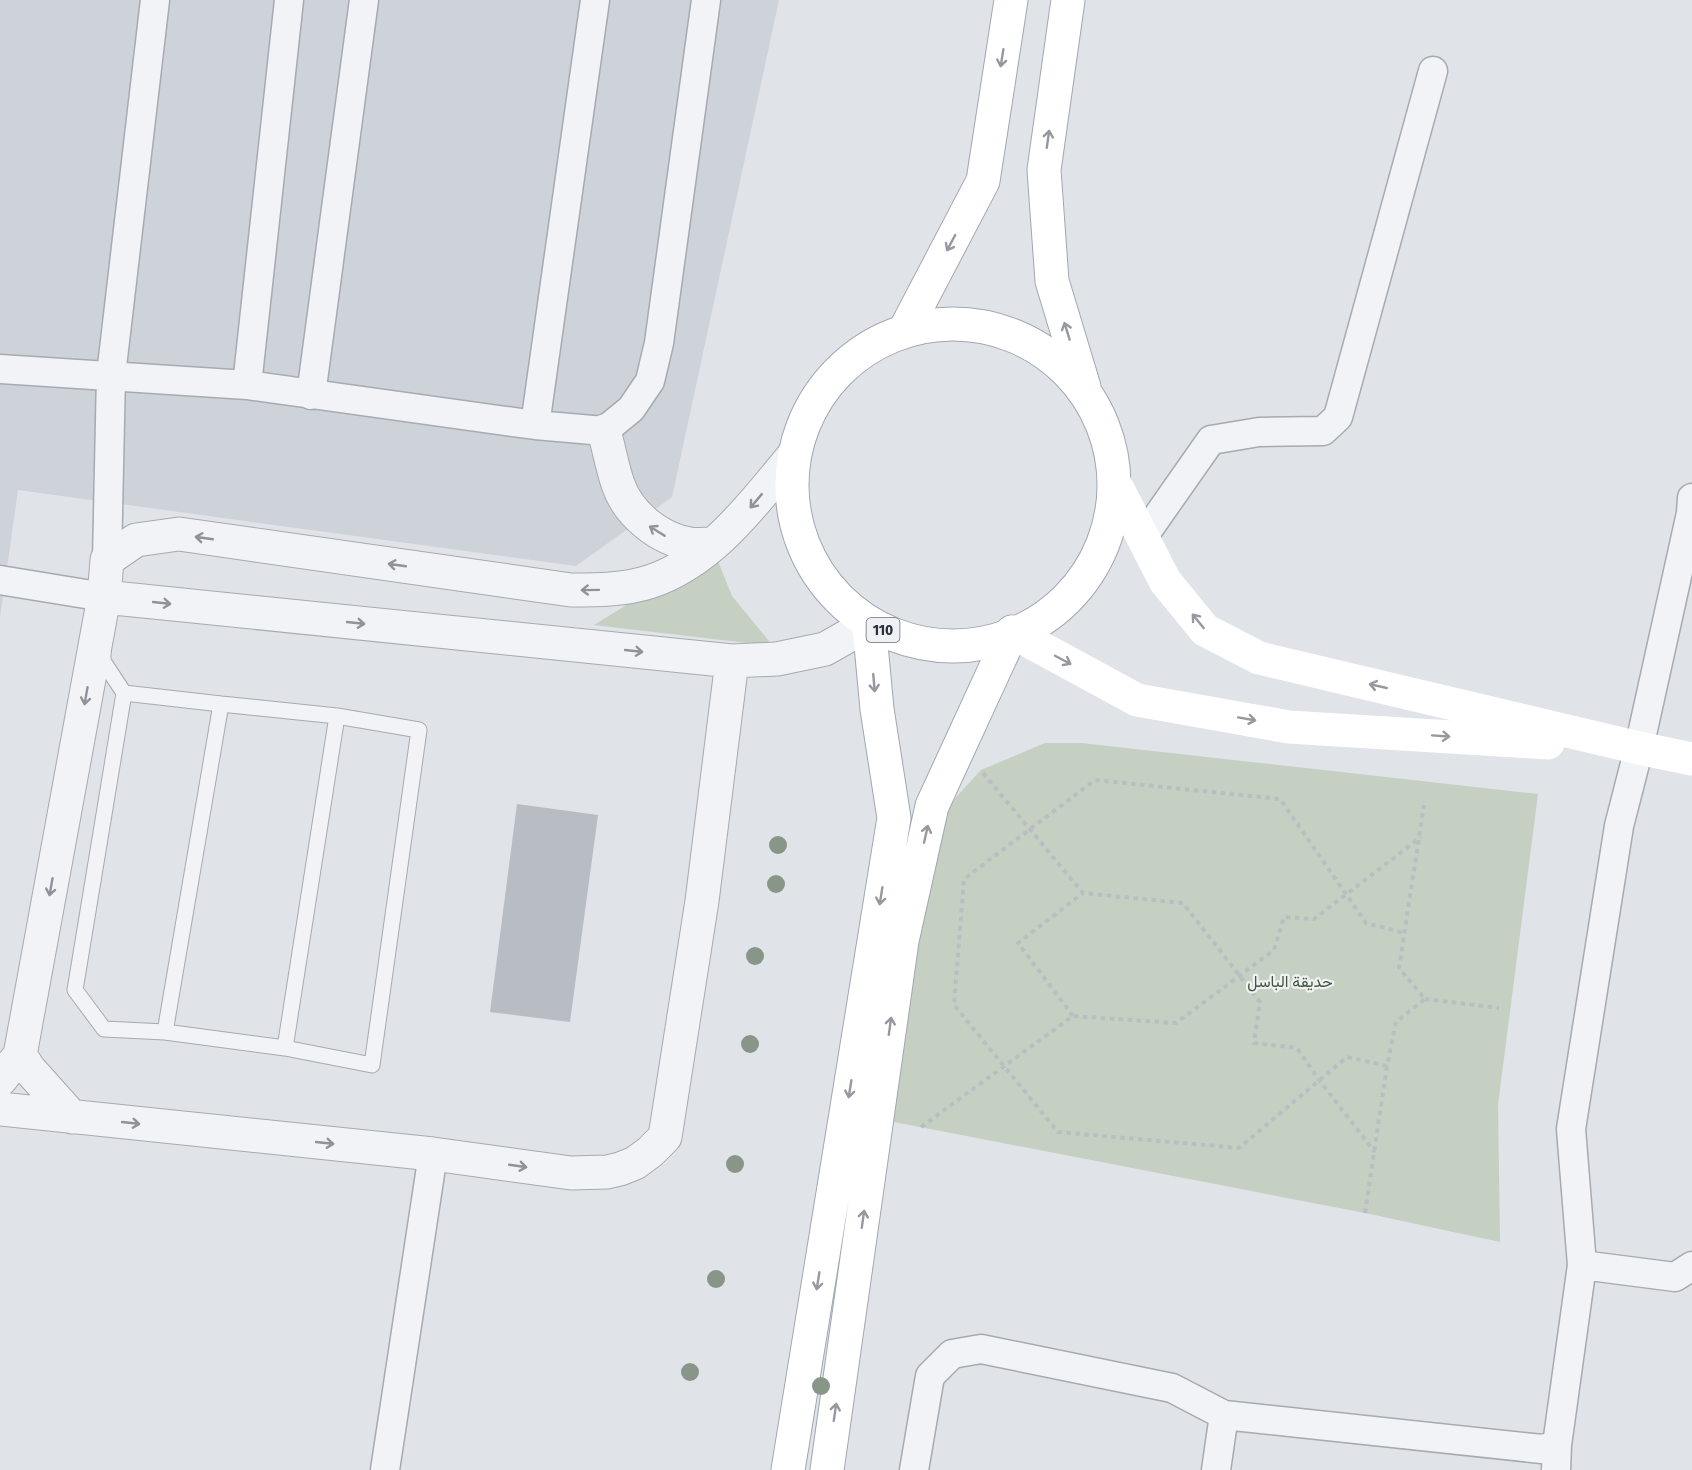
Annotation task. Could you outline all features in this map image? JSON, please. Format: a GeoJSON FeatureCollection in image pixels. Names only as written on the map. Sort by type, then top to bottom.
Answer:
{"type":"FeatureCollection","features":[{"type":"Feature","properties":{"kind":"main road"},"geometry":{"type":"LineString","coordinates":[[905,330],[983,181],[1011,0]]}},
{"type":"Feature","properties":{"kind":"main road","name":"110"},"geometry":{"type":"LineString","coordinates":[[1068,0],[1044,170],[1052,281],[1084,387],[1108,431],[1117,487],[1099,561],[1043,622],[968,648],[922,645],[869,624],[822,581],[794,520],[793,456],[814,401],[848,361],[905,330],[955,323],[1025,339],[1084,387]]}},
{"type":"Feature","properties":{"kind":"main road"},"geometry":{"type":"LineString","coordinates":[[1117,487],[1165,581],[1205,630],[1259,658],[1692,759]]}},
{"type":"Feature","properties":{"kind":"main road","name":"110"},"geometry":{"type":"LineString","coordinates":[[788,1470],[894,818],[877,709],[869,624]]}},
{"type":"Feature","properties":{"kind":"main road"},"geometry":{"type":"LineString","coordinates":[[827,1470],[902,940],[932,806],[1012,632],[1137,700],[1289,727],[1640,748]]}},
{"type":"Feature","properties":{"kind":"street"},"geometry":{"type":"LineString","coordinates":[[0,1080],[20,1055],[104,597],[107,560],[111,375],[155,0]]}},
{"type":"Feature","properties":{"kind":"street"},"geometry":{"type":"LineString","coordinates":[[247,386],[289,0]]}},
{"type":"Feature","properties":{"kind":"street"},"geometry":{"type":"LineString","coordinates":[[311,395],[364,0]]}},
{"type":"Feature","properties":{"kind":"street"},"geometry":{"type":"LineString","coordinates":[[535,425],[594,0]]}},
{"type":"Feature","properties":{"kind":"street"},"geometry":{"type":"LineString","coordinates":[[0,369],[247,386],[535,425],[604,431],[631,409],[650,381],[658,342],[706,0]]}},
{"type":"Feature","properties":{"kind":"street"},"geometry":{"type":"LineString","coordinates":[[1143,537],[1211,440],[1259,432],[1323,431],[1338,417],[1433,71]]}},
{"type":"Feature","properties":{"kind":"street"},"geometry":{"type":"LineString","coordinates":[[604,431],[619,486],[630,507],[638,516],[666,537],[689,544],[713,544]]}},
{"type":"Feature","properties":{"kind":"street"},"geometry":{"type":"LineString","coordinates":[[107,560],[136,540],[179,534],[571,590],[596,590],[649,582],[681,568],[713,544],[747,511],[793,456]]}},
{"type":"Feature","properties":{"kind":"street"},"geometry":{"type":"LineString","coordinates":[[914,1470],[930,1376],[952,1354],[981,1348],[1172,1388],[1224,1415],[1542,1449],[1557,1458],[1582,1265],[1571,1129],[1619,826],[1640,748],[1691,513],[1692,498]]}},
{"type":"Feature","properties":{"kind":"street"},"geometry":{"type":"LineString","coordinates":[[0,580],[104,597],[732,661],[777,659],[825,649],[869,624]]}},
{"type":"Feature","properties":{"kind":"street"},"geometry":{"type":"LineString","coordinates":[[0,1109],[432,1154],[571,1173],[607,1172],[635,1163],[665,1137],[702,901],[732,661]]}},
{"type":"Feature","properties":{"kind":"street"},"geometry":{"type":"LineString","coordinates":[[20,1055],[29,1069],[72,1117]]}},
{"type":"Feature","properties":{"kind":"street"},"geometry":{"type":"LineString","coordinates":[[385,1470],[432,1154]]}},
{"type":"Feature","properties":{"kind":"street"},"geometry":{"type":"LineString","coordinates":[[1582,1265],[1675,1277],[1692,1266]]}},
{"type":"Feature","properties":{"kind":"street"},"geometry":{"type":"LineString","coordinates":[[1216,1470],[1224,1415]]}},
{"type":"Feature","properties":{"kind":"lane"},"geometry":{"type":"LineString","coordinates":[[104,597],[103,661],[124,693],[75,990],[104,1029],[165,1032],[285,1048],[372,1065],[419,730],[337,716],[124,693]]}},
{"type":"Feature","properties":{"kind":"lane"},"geometry":{"type":"LineString","coordinates":[[165,1032],[221,704]]}},
{"type":"Feature","properties":{"kind":"lane"},"geometry":{"type":"LineString","coordinates":[[285,1048],[337,716]]}},
{"type":"Feature","properties":{"kind":"path"},"geometry":{"type":"LineString","coordinates":[[981,770],[1083,893]]}},
{"type":"Feature","properties":{"kind":"path"},"geometry":{"type":"LineString","coordinates":[[1387,1066],[1347,1057],[1239,1148],[1058,1132],[954,1005],[964,879],[1095,780],[1280,799],[1366,923],[1404,933]]}},
{"type":"Feature","properties":{"kind":"path"},"geometry":{"type":"LineString","coordinates":[[1424,805],[1421,837],[1399,968],[1425,999],[1499,1008]]}},
{"type":"Feature","properties":{"kind":"path"},"geometry":{"type":"LineString","coordinates":[[921,1127],[1073,1016],[1176,1023],[1274,950],[1284,917],[1314,919],[1421,837]]}},
{"type":"Feature","properties":{"kind":"path"},"geometry":{"type":"LineString","coordinates":[[1073,1016],[1018,943],[1083,893],[1183,903],[1260,1002],[1254,1043],[1297,1048],[1375,1152]]}},
{"type":"Feature","properties":{"kind":"path"},"geometry":{"type":"LineString","coordinates":[[1365,1213],[1387,1066],[1396,1022],[1425,999]]}},
{"type":"Feature","properties":{"kind":"shaded area"},"geometry":{"type":"Polygon","coordinates":[[[0,0],[779,0],[672,497],[576,566],[18,490],[0,617],[0,0]]]}},
{"type":"Feature","properties":{"kind":"green space"},"geometry":{"type":"Polygon","coordinates":[[[714,551],[732,596],[773,646],[594,625],[714,551]]]}},
{"type":"Feature","properties":{"kind":"green space","name":"حديقة الباسل"},"geometry":{"type":"Polygon","coordinates":[[[1045,743],[1081,743],[1538,794],[1498,1105],[1500,1242],[1365,1213],[889,1121],[937,818],[981,770],[1045,743]]]}},
{"type":"Feature","properties":{"kind":"building"},"geometry":{"type":"Polygon","coordinates":[[[517,804],[598,815],[570,1022],[490,1012],[517,804]]]}}]}
